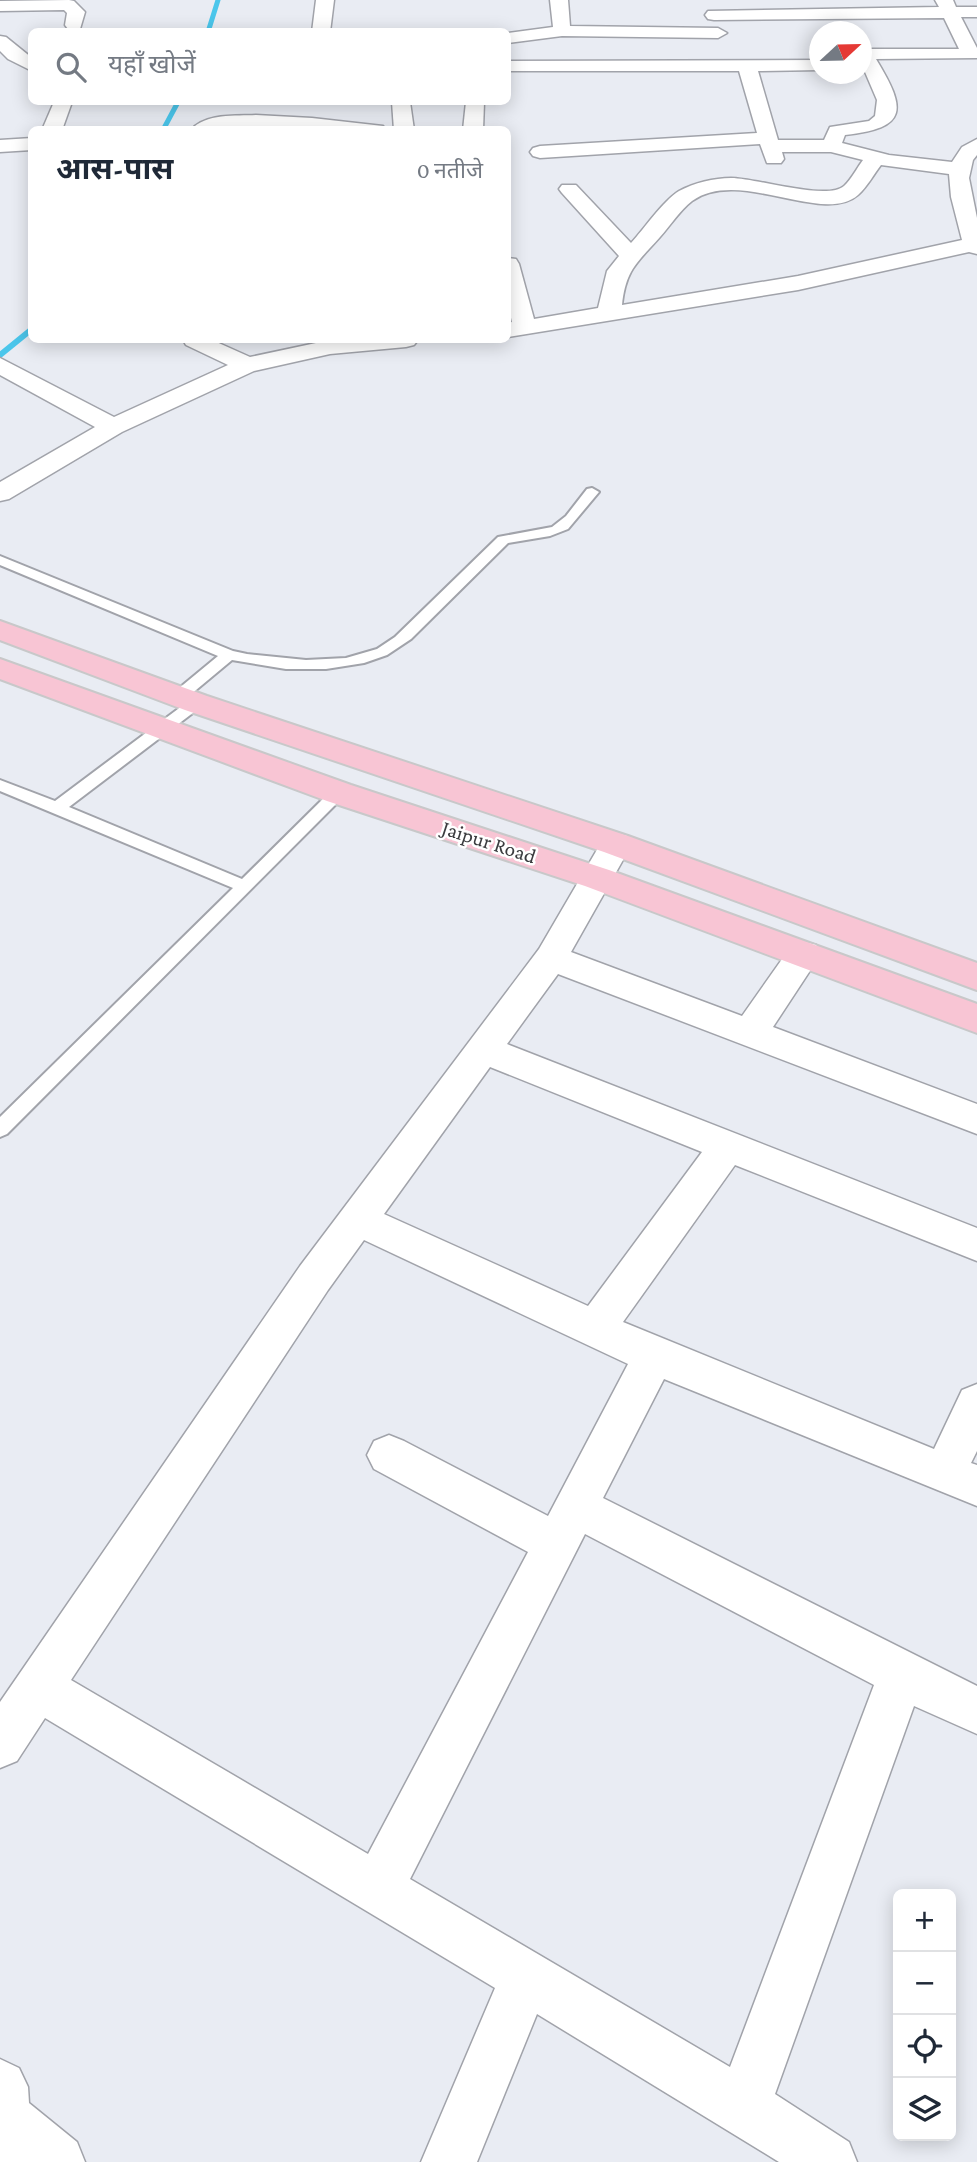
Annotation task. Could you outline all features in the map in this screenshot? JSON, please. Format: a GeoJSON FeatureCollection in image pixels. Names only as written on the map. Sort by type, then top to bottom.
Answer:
{"type":"FeatureCollection","features":[{"type":"Feature","properties":{"kind":"main road","name":"Jaipur Road"},"geometry":{"type":"LineString","coordinates":[[0,630],[607,861],[804,954],[977,1019]]}},
{"type":"Feature","properties":{"kind":"main road","name":"Jaipur Road"},"geometry":{"type":"LineString","coordinates":[[0,668],[340,793],[607,861],[977,977]]}},
{"type":"Feature","properties":{"kind":"street"},"geometry":{"type":"LineString","coordinates":[[322,28],[326,0]]}},
{"type":"Feature","properties":{"kind":"street"},"geometry":{"type":"LineString","coordinates":[[559,0],[562,31]]}},
{"type":"Feature","properties":{"kind":"street"},"geometry":{"type":"LineString","coordinates":[[0,6],[68,5],[76,12],[74,25]]}},
{"type":"Feature","properties":{"kind":"street"},"geometry":{"type":"LineString","coordinates":[[511,38],[786,7],[946,6],[977,12]]}},
{"type":"Feature","properties":{"kind":"street"},"geometry":{"type":"LineString","coordinates":[[872,58],[971,54],[971,40],[946,6]]}},
{"type":"Feature","properties":{"kind":"street"},"geometry":{"type":"LineString","coordinates":[[714,16],[726,66]]}},
{"type":"Feature","properties":{"kind":"street"},"geometry":{"type":"LineString","coordinates":[[0,41],[28,75]]}},
{"type":"Feature","properties":{"kind":"street"},"geometry":{"type":"LineString","coordinates":[[747,65],[780,178],[779,190]]}},
{"type":"Feature","properties":{"kind":"street"},"geometry":{"type":"LineString","coordinates":[[511,66],[809,65]]}},
{"type":"Feature","properties":{"kind":"street"},"geometry":{"type":"LineString","coordinates":[[831,146],[837,131],[876,125],[883,119],[886,100],[882,83],[872,69]]}},
{"type":"Feature","properties":{"kind":"street"},"geometry":{"type":"LineString","coordinates":[[54,126],[62,105]]}},
{"type":"Feature","properties":{"kind":"street"},"geometry":{"type":"LineString","coordinates":[[209,126],[216,123],[316,126],[316,105]]}},
{"type":"Feature","properties":{"kind":"street"},"geometry":{"type":"LineString","coordinates":[[401,105],[404,126]]}},
{"type":"Feature","properties":{"kind":"street"},"geometry":{"type":"LineString","coordinates":[[473,126],[475,105]]}},
{"type":"Feature","properties":{"kind":"street"},"geometry":{"type":"LineString","coordinates":[[540,152],[770,142],[831,146],[889,161],[959,169]]}},
{"type":"Feature","properties":{"kind":"street"},"geometry":{"type":"LineString","coordinates":[[0,146],[28,144]]}},
{"type":"Feature","properties":{"kind":"street"},"geometry":{"type":"LineString","coordinates":[[511,279],[520,323],[608,314],[798,283],[975,246],[959,191],[959,169],[963,158],[977,145]]}},
{"type":"Feature","properties":{"kind":"street"},"geometry":{"type":"LineString","coordinates":[[608,314],[618,271],[684,197],[695,190],[727,183],[823,197],[844,195],[850,192],[877,156]]}},
{"type":"Feature","properties":{"kind":"street"},"geometry":{"type":"LineString","coordinates":[[569,189],[606,225],[631,256]]}},
{"type":"Feature","properties":{"kind":"street"},"geometry":{"type":"LineString","coordinates":[[200,343],[247,365]]}},
{"type":"Feature","properties":{"kind":"street"},"geometry":{"type":"LineString","coordinates":[[0,493],[113,427],[247,365],[330,343]]}},
{"type":"Feature","properties":{"kind":"street"},"geometry":{"type":"LineString","coordinates":[[0,365],[113,427]]}},
{"type":"Feature","properties":{"kind":"street"},"geometry":{"type":"LineString","coordinates":[[0,1744],[314,1278],[551,958],[607,861]]}},
{"type":"Feature","properties":{"kind":"street"},"geometry":{"type":"LineString","coordinates":[[749,1034],[804,954]]}},
{"type":"Feature","properties":{"kind":"street"},"geometry":{"type":"LineString","coordinates":[[551,958],[977,1119]]}},
{"type":"Feature","properties":{"kind":"street"},"geometry":{"type":"LineString","coordinates":[[482,1049],[977,1245]]}},
{"type":"Feature","properties":{"kind":"street"},"geometry":{"type":"LineString","coordinates":[[594,1330],[728,1146]]}},
{"type":"Feature","properties":{"kind":"street"},"geometry":{"type":"LineString","coordinates":[[359,1220],[654,1356],[961,1480],[977,1403]]}},
{"type":"Feature","properties":{"kind":"street"},"geometry":{"type":"LineString","coordinates":[[377,1889],[654,1356]]}},
{"type":"Feature","properties":{"kind":"street"},"geometry":{"type":"LineString","coordinates":[[389,1455],[567,1525],[977,1710]]}},
{"type":"Feature","properties":{"kind":"street"},"geometry":{"type":"LineString","coordinates":[[743,2106],[902,1674]]}},
{"type":"Feature","properties":{"kind":"street"},"geometry":{"type":"LineString","coordinates":[[38,1687],[743,2106],[829,2162]]}},
{"type":"Feature","properties":{"kind":"street"},"geometry":{"type":"LineString","coordinates":[[449,2162],[526,1977]]}},
{"type":"Feature","properties":{"kind":"street"},"geometry":{"type":"LineString","coordinates":[[3,2122],[57,2162]]}},
{"type":"Feature","properties":{"kind":"lane"},"geometry":{"type":"LineString","coordinates":[[0,560],[229,655],[263,664],[342,662],[382,652],[405,636],[503,540],[565,526],[592,492]]}},
{"type":"Feature","properties":{"kind":"lane"},"geometry":{"type":"LineString","coordinates":[[56,809],[163,728],[229,655]]}},
{"type":"Feature","properties":{"kind":"lane"},"geometry":{"type":"LineString","coordinates":[[0,785],[244,886]]}},
{"type":"Feature","properties":{"kind":"lane"},"geometry":{"type":"LineString","coordinates":[[0,1129],[340,793]]}},
{"type":"Feature","properties":{"kind":"waterway"},"geometry":{"type":"LineString","coordinates":[[209,28],[218,0]]}},
{"type":"Feature","properties":{"kind":"waterway"},"geometry":{"type":"LineString","coordinates":[[165,126],[176,105]]}},
{"type":"Feature","properties":{"kind":"waterway"},"geometry":{"type":"LineString","coordinates":[[0,355],[28,332]]}}]}
